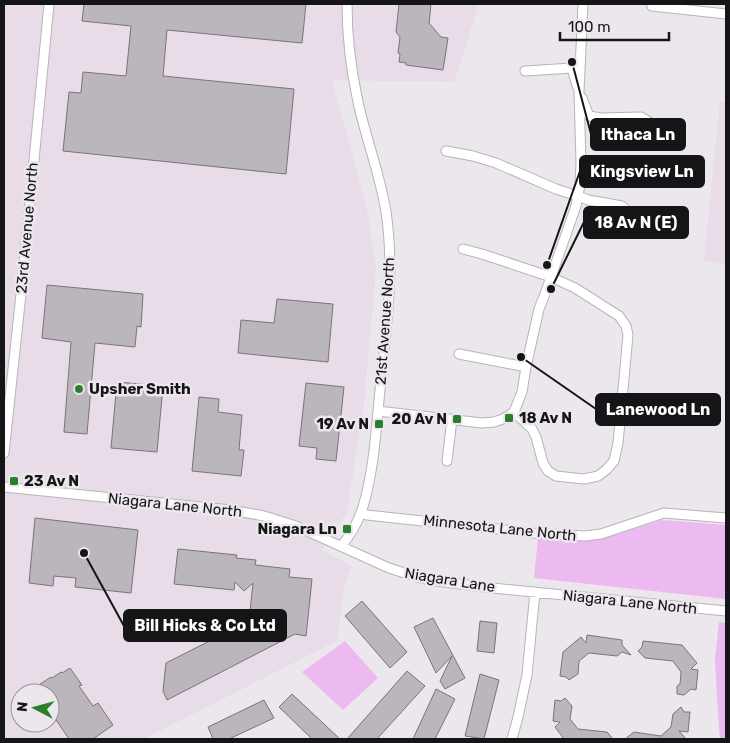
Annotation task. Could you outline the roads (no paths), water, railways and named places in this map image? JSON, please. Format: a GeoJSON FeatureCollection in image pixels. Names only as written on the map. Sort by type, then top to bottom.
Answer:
{"type":"FeatureCollection","features":[{"type":"Feature","properties":{"kind":"street","name":"23rd Avenue North"},"geometry":{"type":"LineString","coordinates":[[4,453],[49,4]]}},
{"type":"Feature","properties":{"kind":"street","name":"21st Avenue North"},"geometry":{"type":"LineString","coordinates":[[341,546],[351,534],[361,513],[369,480],[378,411],[390,280],[390,247],[386,213],[358,102],[352,70],[348,38],[347,4]]}},
{"type":"Feature","properties":{"kind":"street"},"geometry":{"type":"LineString","coordinates":[[378,411],[482,423],[503,419],[514,412],[522,392],[539,309],[571,220],[580,185],[579,92],[583,4]]}},
{"type":"Feature","properties":{"kind":"street"},"geometry":{"type":"LineString","coordinates":[[652,5],[726,14]]}},
{"type":"Feature","properties":{"kind":"street"},"geometry":{"type":"LineString","coordinates":[[525,71],[572,68],[589,116],[601,118],[641,117],[656,126]]}},
{"type":"Feature","properties":{"kind":"street"},"geometry":{"type":"LineString","coordinates":[[446,151],[496,163],[556,189],[588,200],[622,206],[633,216]]}},
{"type":"Feature","properties":{"kind":"street"},"geometry":{"type":"LineString","coordinates":[[463,249],[551,277],[575,288],[619,316],[626,326],[628,336],[618,443],[614,461],[606,470],[598,476],[584,479],[556,476],[548,471],[543,463],[532,429],[514,412]]}},
{"type":"Feature","properties":{"kind":"street"},"geometry":{"type":"LineString","coordinates":[[460,354],[526,367]]}},
{"type":"Feature","properties":{"kind":"street"},"geometry":{"type":"LineString","coordinates":[[447,461],[452,419]]}},
{"type":"Feature","properties":{"kind":"street","name":"Niagara Lane North"},"geometry":{"type":"LineString","coordinates":[[4,487],[244,512],[296,526],[341,546]]}},
{"type":"Feature","properties":{"kind":"street","name":"Minnesota Lane North"},"geometry":{"type":"LineString","coordinates":[[361,513],[533,533],[585,536],[601,534],[664,513],[726,518]]}},
{"type":"Feature","properties":{"kind":"street","name":"Niagara Lane"},"geometry":{"type":"LineString","coordinates":[[341,546],[389,568],[417,577],[534,592]]}},
{"type":"Feature","properties":{"kind":"street"},"geometry":{"type":"LineString","coordinates":[[512,739],[527,676],[534,592]]}},
{"type":"Feature","properties":{"kind":"street","name":"Niagara Lane North"},"geometry":{"type":"LineString","coordinates":[[534,592],[726,611]]}},
{"type":"Feature","properties":{"kind":"place","name":"Ithaca Ln"},"geometry":{"type":"Point","coordinates":[572,62]}},
{"type":"Feature","properties":{"kind":"place","name":"Kingsview Ln"},"geometry":{"type":"Point","coordinates":[547,265]}},
{"type":"Feature","properties":{"kind":"place","name":"18 Av N (E)"},"geometry":{"type":"Point","coordinates":[551,289]}},
{"type":"Feature","properties":{"kind":"place","name":"Lanewood Ln"},"geometry":{"type":"Point","coordinates":[521,357]}},
{"type":"Feature","properties":{"kind":"place","name":"Upsher Smith"},"geometry":{"type":"Point","coordinates":[79,389]}},
{"type":"Feature","properties":{"kind":"place","name":"18 Av N"},"geometry":{"type":"Point","coordinates":[509,418]}},
{"type":"Feature","properties":{"kind":"place","name":"20 Av N"},"geometry":{"type":"Point","coordinates":[457,419]}},
{"type":"Feature","properties":{"kind":"place","name":"19 Av N"},"geometry":{"type":"Point","coordinates":[379,424]}},
{"type":"Feature","properties":{"kind":"place","name":"23 Av N"},"geometry":{"type":"Point","coordinates":[14,481]}},
{"type":"Feature","properties":{"kind":"place","name":"Niagara Ln"},"geometry":{"type":"Point","coordinates":[347,529]}},
{"type":"Feature","properties":{"kind":"place","name":"Bill Hicks & Co Ltd"},"geometry":{"type":"Point","coordinates":[84,553]}}]}
